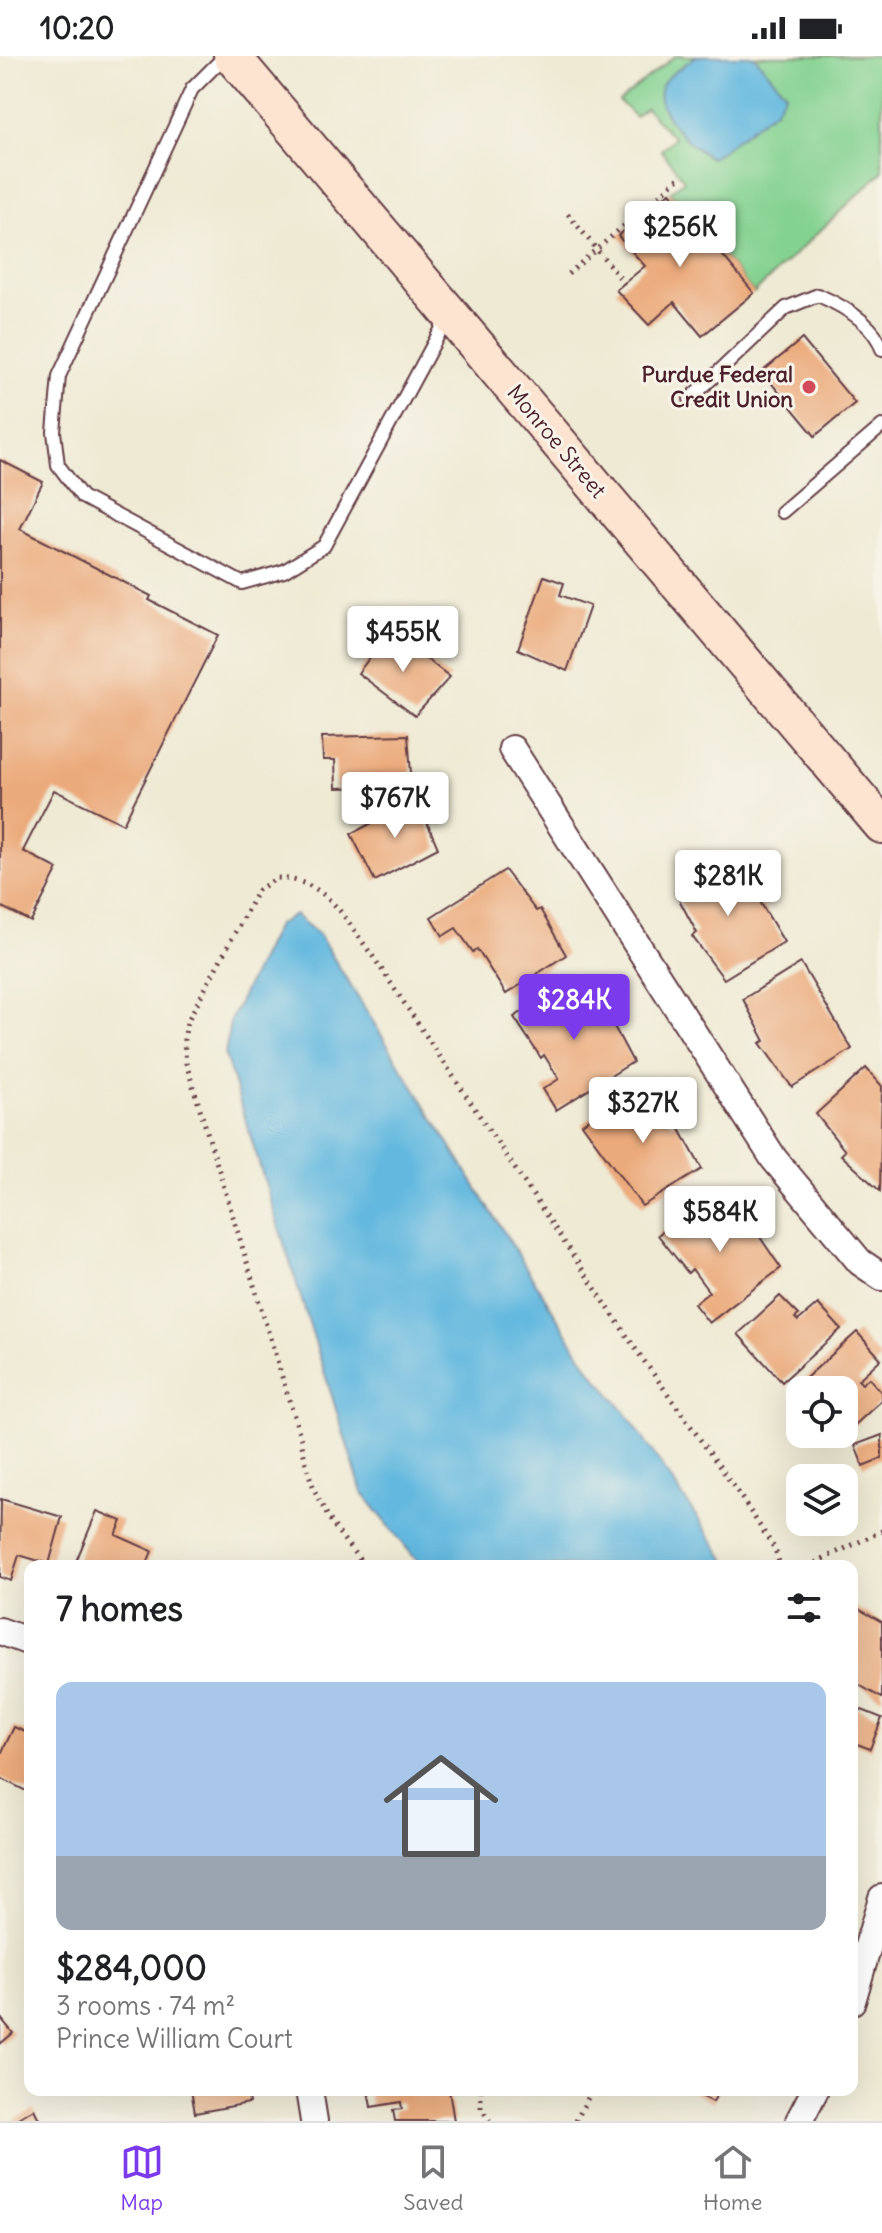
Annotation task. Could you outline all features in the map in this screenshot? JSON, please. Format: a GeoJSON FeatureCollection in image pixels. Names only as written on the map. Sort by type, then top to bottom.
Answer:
{"type":"FeatureCollection","features":[{"type":"Feature","properties":{"kind":"main road","name":"Monroe Street"},"geometry":{"type":"LineString","coordinates":[[232,56],[882,825]]}},
{"type":"Feature","properties":{"kind":"street"},"geometry":{"type":"LineString","coordinates":[[512,749],[774,1159],[860,1262],[882,1277]]}},
{"type":"Feature","properties":{"kind":"street"},"geometry":{"type":"LineString","coordinates":[[0,1631],[24,1640]]}},
{"type":"Feature","properties":{"kind":"street"},"geometry":{"type":"LineString","coordinates":[[858,1980],[882,1898]]}},
{"type":"Feature","properties":{"kind":"street"},"geometry":{"type":"LineString","coordinates":[[310,2096],[314,2121]]}},
{"type":"Feature","properties":{"kind":"street"},"geometry":{"type":"LineString","coordinates":[[799,2121],[812,2096]]}},
{"type":"Feature","properties":{"kind":"lane"},"geometry":{"type":"LineString","coordinates":[[225,56],[192,89],[59,376],[54,432],[58,465],[82,497],[242,583],[284,571],[324,546],[450,314]]}},
{"type":"Feature","properties":{"kind":"lane"},"geometry":{"type":"LineString","coordinates":[[690,399],[786,308],[818,295],[842,305],[879,338],[882,349]]}},
{"type":"Feature","properties":{"kind":"lane"},"geometry":{"type":"LineString","coordinates":[[782,512],[882,426]]}},
{"type":"Feature","properties":{"kind":"path"},"geometry":{"type":"LineString","coordinates":[[568,274],[679,178]]}},
{"type":"Feature","properties":{"kind":"path"},"geometry":{"type":"LineString","coordinates":[[568,214],[624,283]]}},
{"type":"Feature","properties":{"kind":"path"},"geometry":{"type":"LineString","coordinates":[[360,1560],[327,1520],[307,1473],[301,1439],[186,1063],[184,1040],[187,1022],[258,890],[277,878],[313,885],[333,903],[372,955],[637,1351],[735,1488],[775,1549],[778,1560]]}},
{"type":"Feature","properties":{"kind":"path"},"geometry":{"type":"LineString","coordinates":[[821,1560],[882,1531]]}},
{"type":"Feature","properties":{"kind":"path"},"geometry":{"type":"LineString","coordinates":[[481,2096],[481,2108],[490,2121]]}},
{"type":"Feature","properties":{"kind":"path"},"geometry":{"type":"LineString","coordinates":[[576,2121],[589,2096]]}},
{"type":"Feature","properties":{"kind":"green space"},"geometry":{"type":"Polygon","coordinates":[[[675,56],[882,56],[882,172],[754,293],[670,192],[684,180],[661,150],[674,138],[646,108],[635,117],[619,101],[675,56]]]}},
{"type":"Feature","properties":{"kind":"water"},"geometry":{"type":"Polygon","coordinates":[[[696,56],[754,56],[786,93],[775,110],[712,158],[675,128],[662,105],[660,94],[665,81],[696,56]]]}},
{"type":"Feature","properties":{"kind":"water"},"geometry":{"type":"Polygon","coordinates":[[[295,915],[319,935],[588,1367],[626,1413],[726,1560],[416,1560],[362,1492],[225,1055],[230,1021],[277,925],[295,915]]]}},
{"type":"Feature","properties":{"kind":"building"},"geometry":{"type":"Polygon","coordinates":[[[670,192],[754,293],[702,336],[674,302],[649,325],[616,290],[645,266],[618,236],[670,192]]]}},
{"type":"Feature","properties":{"kind":"building","name":"Purdue Federal Credit Union"},"geometry":{"type":"Polygon","coordinates":[[[802,339],[855,403],[815,436],[762,372],[802,339]]]}},
{"type":"Feature","properties":{"kind":"building"},"geometry":{"type":"Polygon","coordinates":[[[0,460],[43,482],[20,529],[151,596],[149,600],[218,635],[123,824],[54,790],[23,851],[58,869],[31,922],[0,906],[0,460]]]}},
{"type":"Feature","properties":{"kind":"building"},"geometry":{"type":"Polygon","coordinates":[[[544,576],[564,583],[560,595],[590,606],[567,671],[518,649],[544,576]]]}},
{"type":"Feature","properties":{"kind":"building"},"geometry":{"type":"Polygon","coordinates":[[[390,631],[450,677],[415,716],[358,673],[390,631]]]}},
{"type":"Feature","properties":{"kind":"building"},"geometry":{"type":"Polygon","coordinates":[[[408,735],[412,786],[336,788],[335,760],[323,760],[322,737],[408,735]]]}},
{"type":"Feature","properties":{"kind":"building"},"geometry":{"type":"Polygon","coordinates":[[[417,799],[438,848],[375,881],[351,834],[417,799]]]}},
{"type":"Feature","properties":{"kind":"building"},"geometry":{"type":"Polygon","coordinates":[[[733,856],[784,942],[724,979],[692,936],[697,933],[675,892],[733,856]]]}},
{"type":"Feature","properties":{"kind":"building"},"geometry":{"type":"Polygon","coordinates":[[[505,870],[536,911],[540,909],[566,955],[506,994],[477,949],[473,952],[456,928],[443,936],[431,917],[505,870]]]}},
{"type":"Feature","properties":{"kind":"building"},"geometry":{"type":"Polygon","coordinates":[[[801,963],[852,1049],[792,1087],[760,1043],[765,1041],[743,999],[801,963]]]}},
{"type":"Feature","properties":{"kind":"building"},"geometry":{"type":"Polygon","coordinates":[[[575,979],[604,1018],[608,1015],[633,1062],[556,1110],[543,1089],[559,1079],[514,1017],[575,979]]]}},
{"type":"Feature","properties":{"kind":"building"},"geometry":{"type":"Polygon","coordinates":[[[866,1068],[882,1086],[880,1191],[841,1155],[845,1151],[816,1114],[866,1068]]]}},
{"type":"Feature","properties":{"kind":"building"},"geometry":{"type":"Polygon","coordinates":[[[643,1085],[672,1124],[676,1122],[702,1169],[642,1206],[582,1124],[643,1085]]]}},
{"type":"Feature","properties":{"kind":"building"},"geometry":{"type":"Polygon","coordinates":[[[715,1191],[747,1227],[751,1224],[781,1268],[709,1323],[694,1304],[709,1292],[692,1269],[688,1273],[658,1235],[715,1191]]]}},
{"type":"Feature","properties":{"kind":"building"},"geometry":{"type":"Polygon","coordinates":[[[780,1296],[799,1315],[795,1318],[798,1321],[818,1304],[841,1329],[782,1382],[738,1334],[780,1296]]]}},
{"type":"Feature","properties":{"kind":"building"},"geometry":{"type":"Polygon","coordinates":[[[857,1332],[881,1359],[858,1380],[858,1376],[808,1376],[857,1332]]]}},
{"type":"Feature","properties":{"kind":"building"},"geometry":{"type":"Polygon","coordinates":[[[869,1378],[882,1393],[882,1400],[858,1422],[858,1380],[862,1384],[869,1378]]]}},
{"type":"Feature","properties":{"kind":"building"},"geometry":{"type":"Polygon","coordinates":[[[882,1435],[882,1458],[863,1466],[856,1448],[858,1444],[882,1435]]]}},
{"type":"Feature","properties":{"kind":"building"},"geometry":{"type":"Polygon","coordinates":[[[1,1499],[62,1517],[50,1560],[19,1555],[11,1581],[0,1577],[1,1499]]]}},
{"type":"Feature","properties":{"kind":"building"},"geometry":{"type":"Polygon","coordinates":[[[97,1511],[122,1521],[116,1535],[152,1551],[148,1560],[77,1560],[97,1511]]]}},
{"type":"Feature","properties":{"kind":"building"},"geometry":{"type":"Polygon","coordinates":[[[858,1609],[882,1622],[882,1698],[858,1684],[858,1609]]]}},
{"type":"Feature","properties":{"kind":"building"},"geometry":{"type":"Polygon","coordinates":[[[858,1708],[882,1718],[870,1749],[858,1744],[858,1708]]]}},
{"type":"Feature","properties":{"kind":"building"},"geometry":{"type":"Polygon","coordinates":[[[14,1727],[24,1731],[24,1790],[0,1778],[0,1756],[14,1727]]]}},
{"type":"Feature","properties":{"kind":"building"},"geometry":{"type":"Polygon","coordinates":[[[0,2017],[13,2033],[0,2044],[0,2017]]]}},
{"type":"Feature","properties":{"kind":"building"},"geometry":{"type":"Polygon","coordinates":[[[192,2096],[248,2096],[249,2103],[195,2113],[192,2096]]]}},
{"type":"Feature","properties":{"kind":"building"},"geometry":{"type":"Polygon","coordinates":[[[369,2096],[450,2096],[454,2121],[395,2121],[393,2110],[402,2109],[401,2102],[371,2107],[369,2096]]]}},
{"type":"Feature","properties":{"kind":"building"},"geometry":{"type":"Polygon","coordinates":[[[701,2096],[716,2096],[713,2102],[701,2096]]]}},
{"type":"Feature","properties":{"kind":"building"},"geometry":{"type":"Polygon","coordinates":[[[34,2109],[40,2121],[13,2121],[34,2109]]]}},
{"type":"Feature","properties":{"kind":"place","name":"Purdue Federal Credit Union"},"geometry":{"type":"Point","coordinates":[809,387]}}]}
